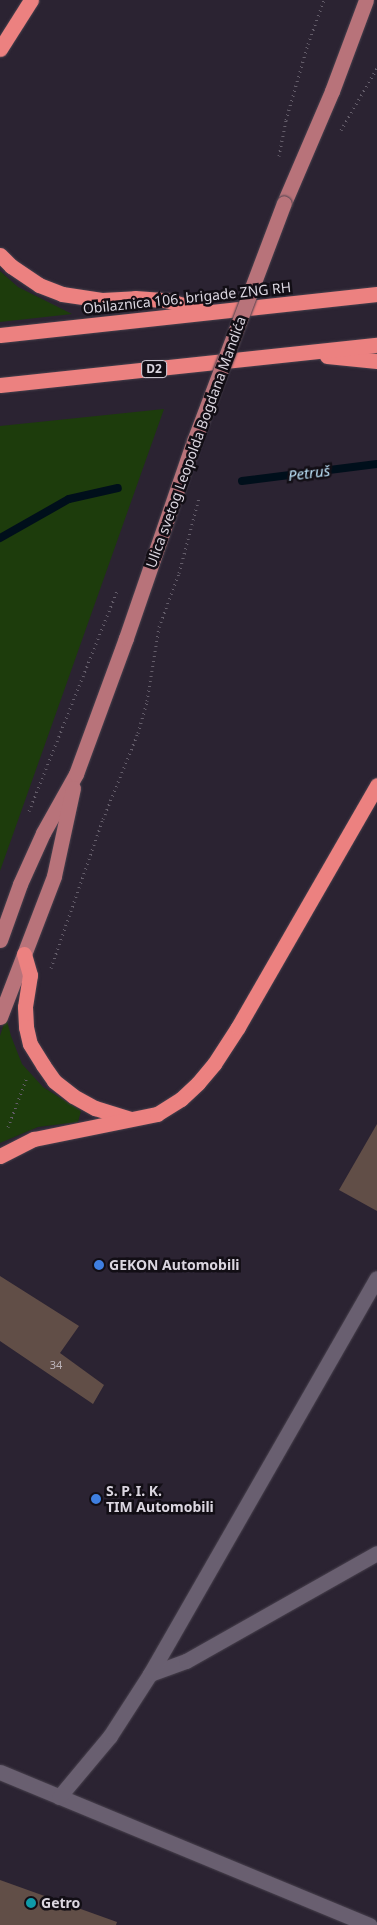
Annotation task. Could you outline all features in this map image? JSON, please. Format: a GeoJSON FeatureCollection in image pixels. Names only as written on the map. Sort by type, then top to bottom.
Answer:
{"type":"FeatureCollection","features":[{"type":"Feature","properties":{"kind":"highway"},"geometry":{"type":"LineString","coordinates":[[0,49],[31,0]]}},
{"type":"Feature","properties":{"kind":"highway"},"geometry":{"type":"LineString","coordinates":[[0,255],[10,266],[32,280],[62,294],[102,300],[135,298],[166,300],[208,312]]}},
{"type":"Feature","properties":{"kind":"highway","name":"Obilaznica 106. brigade ZNG RH"},"geometry":{"type":"LineString","coordinates":[[0,335],[377,294]]}},
{"type":"Feature","properties":{"kind":"highway","name":"D2"},"geometry":{"type":"LineString","coordinates":[[0,385],[377,345]]}},
{"type":"Feature","properties":{"kind":"highway"},"geometry":{"type":"LineString","coordinates":[[305,353],[377,361]]}},
{"type":"Feature","properties":{"kind":"highway"},"geometry":{"type":"LineString","coordinates":[[6,1153],[34,1139],[157,1114],[181,1099],[214,1064],[238,1027],[377,785]]}},
{"type":"Feature","properties":{"kind":"highway"},"geometry":{"type":"LineString","coordinates":[[24,954],[30,975],[25,1007],[26,1027],[30,1044],[43,1065],[54,1081],[73,1096],[95,1108],[132,1119]]}},
{"type":"Feature","properties":{"kind":"main road","name":"Ulica svetog Leopolda Bogdana Mandića"},"geometry":{"type":"LineString","coordinates":[[0,1017],[54,876],[76,774],[126,638],[194,441],[284,203],[332,91],[366,0]]}},
{"type":"Feature","properties":{"kind":"main road","name":"Ulica svetog Leopolda Bogdana Mandića"},"geometry":{"type":"LineString","coordinates":[[0,940],[20,884],[43,833],[76,774]]}},
{"type":"Feature","properties":{"kind":"street"},"geometry":{"type":"LineString","coordinates":[[59,1797],[110,1736],[150,1674],[377,1278]]}},
{"type":"Feature","properties":{"kind":"street"},"geometry":{"type":"LineString","coordinates":[[150,1674],[186,1661],[377,1553]]}},
{"type":"Feature","properties":{"kind":"street"},"geometry":{"type":"LineString","coordinates":[[0,1772],[370,1925]]}},
{"type":"Feature","properties":{"kind":"path"},"geometry":{"type":"LineString","coordinates":[[279,157],[288,110],[308,44],[324,0]]}},
{"type":"Feature","properties":{"kind":"path"},"geometry":{"type":"LineString","coordinates":[[336,138],[377,68]]}},
{"type":"Feature","properties":{"kind":"path"},"geometry":{"type":"LineString","coordinates":[[50,975],[103,819],[138,733],[146,701],[159,627],[179,573],[201,491]]}},
{"type":"Feature","properties":{"kind":"path"},"geometry":{"type":"LineString","coordinates":[[27,816],[119,586]]}},
{"type":"Feature","properties":{"kind":"path"},"geometry":{"type":"LineString","coordinates":[[6,1153],[7,1132],[25,1079],[43,1065]]}},
{"type":"Feature","properties":{"kind":"green space"},"geometry":{"type":"Polygon","coordinates":[[[0,271],[18,287],[72,314],[0,322],[0,271]]]}},
{"type":"Feature","properties":{"kind":"green space"},"geometry":{"type":"Polygon","coordinates":[[[164,409],[0,871],[0,426],[164,409]]]}},
{"type":"Feature","properties":{"kind":"green space"},"geometry":{"type":"Polygon","coordinates":[[[6,1017],[22,1064],[43,1087],[81,1111],[78,1122],[38,1127],[0,1143],[0,1036],[6,1017]]]}},
{"type":"Feature","properties":{"kind":"building"},"geometry":{"type":"Polygon","coordinates":[[[377,1124],[377,1211],[339,1190],[377,1124]]]}},
{"type":"Feature","properties":{"kind":"building"},"geometry":{"type":"Polygon","coordinates":[[[0,1276],[79,1326],[60,1353],[104,1385],[93,1404],[0,1341],[0,1276]]]}},
{"type":"Feature","properties":{"kind":"building","name":"Getro"},"geometry":{"type":"Polygon","coordinates":[[[0,1880],[117,1922],[116,1925],[0,1925],[0,1880]]]}},
{"type":"Feature","properties":{"kind":"waterway","name":"Petruš"},"geometry":{"type":"LineString","coordinates":[[242,481],[377,464]]}},
{"type":"Feature","properties":{"kind":"waterway","name":"Petruš"},"geometry":{"type":"LineString","coordinates":[[0,538],[69,499],[118,488]]}},
{"type":"Feature","properties":{"kind":"place","name":"GEKON Automobili"},"geometry":{"type":"Point","coordinates":[99,1265]}},
{"type":"Feature","properties":{"kind":"place","name":"S. P. I. K. TIM Automobili"},"geometry":{"type":"Point","coordinates":[96,1499]}},
{"type":"Feature","properties":{"kind":"place","name":"Getro"},"geometry":{"type":"Point","coordinates":[31,1903]}}]}
